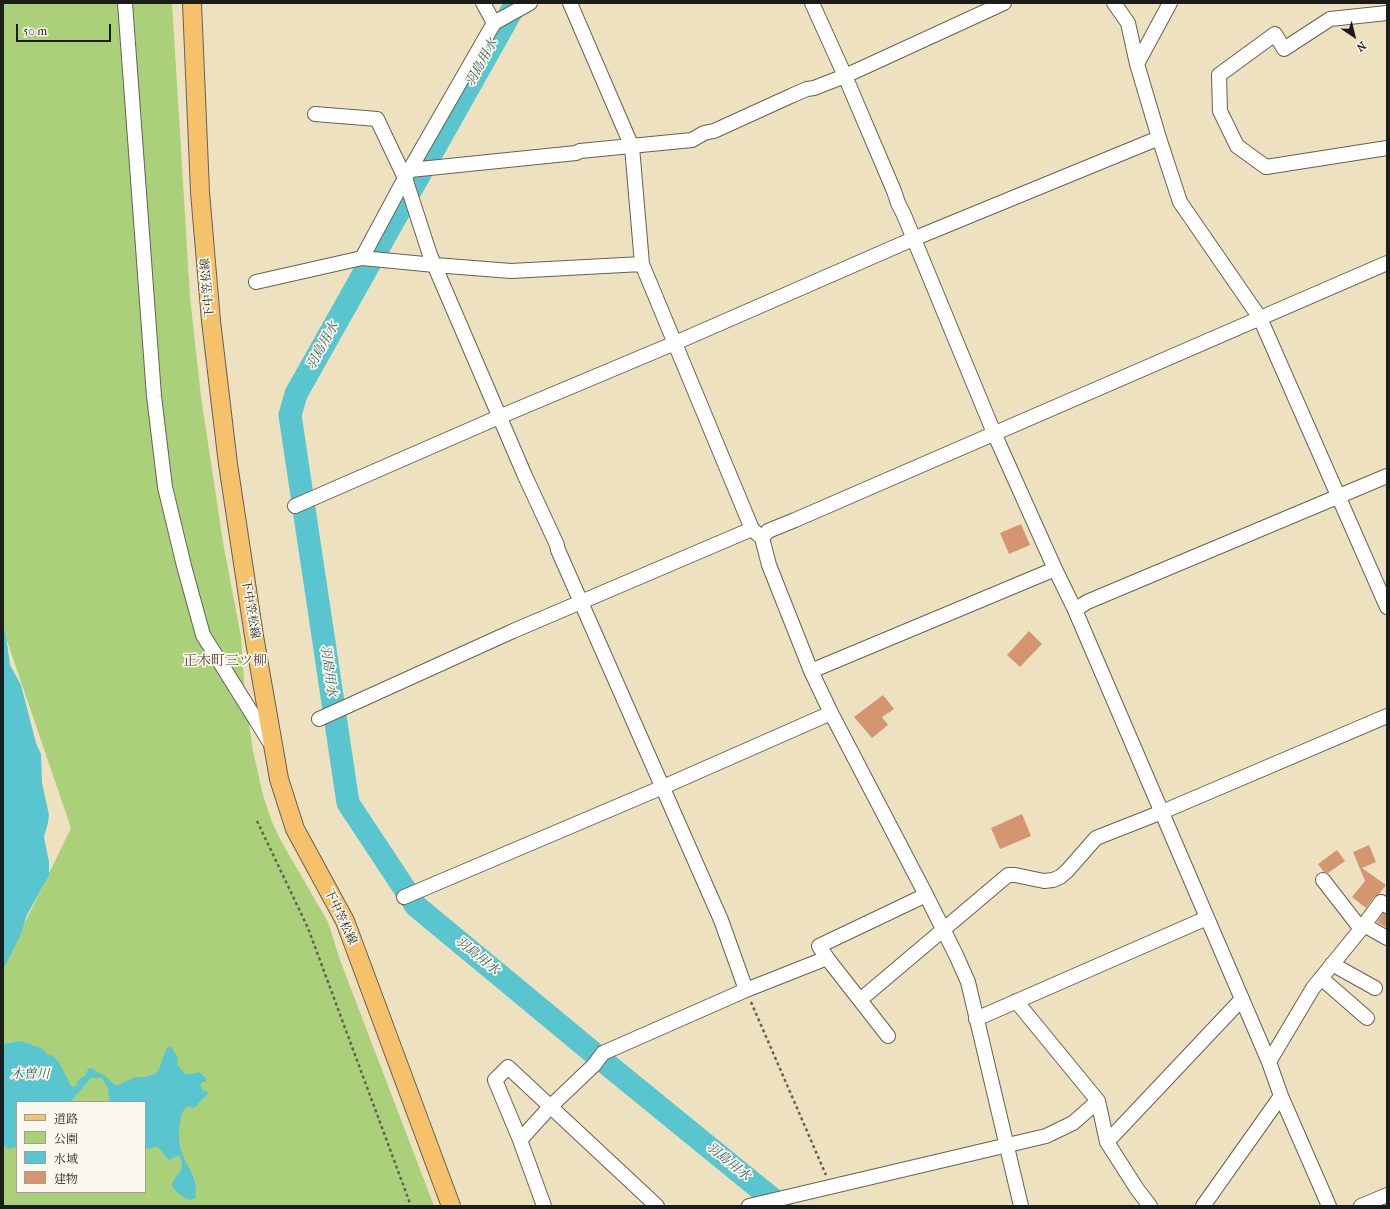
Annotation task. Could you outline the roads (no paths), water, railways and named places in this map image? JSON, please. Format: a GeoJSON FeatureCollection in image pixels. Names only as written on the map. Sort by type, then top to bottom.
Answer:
{"type":"FeatureCollection","features":[{"type":"Feature","properties":{"kind":"main road","name":"下中笠松線"},"geometry":{"type":"LineString","coordinates":[[192,3],[200,192],[211,321],[228,464],[254,636],[279,779],[295,829],[345,921],[451,1206]]}},
{"type":"Feature","properties":{"kind":"street"},"geometry":{"type":"LineString","coordinates":[[125,3],[154,396],[165,487],[202,635],[274,750]]}},
{"type":"Feature","properties":{"kind":"street"},"geometry":{"type":"LineString","coordinates":[[483,3],[494,23]]}},
{"type":"Feature","properties":{"kind":"street"},"geometry":{"type":"LineString","coordinates":[[570,3],[632,147],[642,264],[757,533],[811,671],[831,713],[926,894],[968,982],[1021,1206]]}},
{"type":"Feature","properties":{"kind":"street"},"geometry":{"type":"LineString","coordinates":[[812,3],[845,76],[994,433],[1075,610],[1269,1062],[1281,1096],[1330,1206]]}},
{"type":"Feature","properties":{"kind":"street"},"geometry":{"type":"LineString","coordinates":[[408,174],[428,167],[692,140],[704,133],[793,95],[845,76],[988,6],[1004,3]]}},
{"type":"Feature","properties":{"kind":"street"},"geometry":{"type":"LineString","coordinates":[[1114,3],[1128,23],[1137,64],[1180,202],[1260,318],[1387,607]]}},
{"type":"Feature","properties":{"kind":"street"},"geometry":{"type":"LineString","coordinates":[[1137,64],[1170,3]]}},
{"type":"Feature","properties":{"kind":"street"},"geometry":{"type":"LineString","coordinates":[[363,258],[408,174],[494,23],[527,5]]}},
{"type":"Feature","properties":{"kind":"street"},"geometry":{"type":"LineString","coordinates":[[1387,13],[1330,19],[1284,49],[1275,34],[1219,75],[1220,111],[1237,146],[1266,167],[1387,148]]}},
{"type":"Feature","properties":{"kind":"street"},"geometry":{"type":"LineString","coordinates":[[315,114],[377,119],[408,174],[413,202],[435,265],[525,476],[557,545],[721,920],[746,990]]}},
{"type":"Feature","properties":{"kind":"street"},"geometry":{"type":"LineString","coordinates":[[295,506],[675,343],[913,238],[1159,138]]}},
{"type":"Feature","properties":{"kind":"street"},"geometry":{"type":"LineString","coordinates":[[256,282],[363,258],[511,271],[642,264]]}},
{"type":"Feature","properties":{"kind":"street"},"geometry":{"type":"LineString","coordinates":[[320,719],[513,631],[757,533],[796,520],[1387,263]]}},
{"type":"Feature","properties":{"kind":"street"},"geometry":{"type":"LineString","coordinates":[[1075,610],[1087,602],[1387,476]]}},
{"type":"Feature","properties":{"kind":"street"},"geometry":{"type":"LineString","coordinates":[[811,671],[1055,569]]}},
{"type":"Feature","properties":{"kind":"street"},"geometry":{"type":"LineString","coordinates":[[404,897],[663,787],[831,713]]}},
{"type":"Feature","properties":{"kind":"street"},"geometry":{"type":"LineString","coordinates":[[860,1000],[1008,875],[1044,881],[1054,880],[1067,871],[1096,838],[1162,812],[1387,716]]}},
{"type":"Feature","properties":{"kind":"street"},"geometry":{"type":"LineString","coordinates":[[1323,880],[1362,927],[1387,938]]}},
{"type":"Feature","properties":{"kind":"street"},"geometry":{"type":"LineString","coordinates":[[888,1036],[819,946],[926,894]]}},
{"type":"Feature","properties":{"kind":"street"},"geometry":{"type":"LineString","coordinates":[[1269,1062],[1313,988],[1381,902],[1387,906]]}},
{"type":"Feature","properties":{"kind":"street"},"geometry":{"type":"LineString","coordinates":[[976,1019],[1207,918]]}},
{"type":"Feature","properties":{"kind":"street"},"geometry":{"type":"LineString","coordinates":[[520,1140],[550,1107],[594,1065],[604,1053],[746,990],[827,958]]}},
{"type":"Feature","properties":{"kind":"street"},"geometry":{"type":"LineString","coordinates":[[1332,964],[1375,988]]}},
{"type":"Feature","properties":{"kind":"street"},"geometry":{"type":"LineString","coordinates":[[1321,978],[1367,1018]]}},
{"type":"Feature","properties":{"kind":"street"},"geometry":{"type":"LineString","coordinates":[[1107,1142],[1242,999]]}},
{"type":"Feature","properties":{"kind":"street"},"geometry":{"type":"LineString","coordinates":[[1016,1001],[1098,1101],[1107,1142],[1137,1189],[1150,1206]]}},
{"type":"Feature","properties":{"kind":"street"},"geometry":{"type":"LineString","coordinates":[[544,1206],[520,1140],[495,1080],[508,1067],[657,1206]]}},
{"type":"Feature","properties":{"kind":"street"},"geometry":{"type":"LineString","coordinates":[[1203,1206],[1281,1096]]}},
{"type":"Feature","properties":{"kind":"street"},"geometry":{"type":"LineString","coordinates":[[755,1204],[1006,1144],[1046,1136],[1073,1123],[1098,1101]]}},
{"type":"Feature","properties":{"kind":"street"},"geometry":{"type":"LineString","coordinates":[[1361,1206],[1387,1195]]}},
{"type":"Feature","properties":{"kind":"water"},"geometry":{"type":"Polygon","coordinates":[[[3,627],[6,636],[10,665],[21,685],[36,743],[41,754],[42,783],[49,815],[44,837],[49,862],[49,875],[27,915],[21,934],[3,970],[3,627]]]}},
{"type":"Feature","properties":{"kind":"water","name":"木曽川"},"geometry":{"type":"Polygon","coordinates":[[[21,1041],[43,1049],[47,1054],[54,1057],[59,1062],[71,1086],[74,1087],[77,1085],[77,1081],[86,1075],[88,1069],[92,1068],[103,1074],[116,1086],[135,1077],[145,1077],[155,1074],[159,1069],[166,1049],[171,1046],[178,1058],[177,1064],[185,1074],[199,1072],[206,1078],[206,1082],[202,1082],[200,1085],[203,1090],[208,1092],[207,1095],[199,1102],[197,1106],[193,1108],[187,1106],[185,1108],[182,1114],[179,1129],[179,1138],[182,1151],[195,1183],[195,1198],[190,1200],[185,1198],[172,1186],[173,1181],[180,1172],[182,1165],[179,1155],[169,1160],[157,1146],[149,1149],[146,1148],[146,1101],[109,1101],[108,1088],[102,1078],[91,1078],[71,1101],[16,1101],[16,1147],[8,1149],[3,1145],[3,1044],[21,1041]]]}},
{"type":"Feature","properties":{"kind":"waterway","name":"羽島用水"},"geometry":{"type":"LineString","coordinates":[[516,3],[296,394],[290,415],[348,803],[416,906],[781,1206]]}},
{"type":"Feature","properties":{"kind":"district","name":"正木町三ツ柳"},"geometry":{"type":"Point","coordinates":[225,662]}}]}
